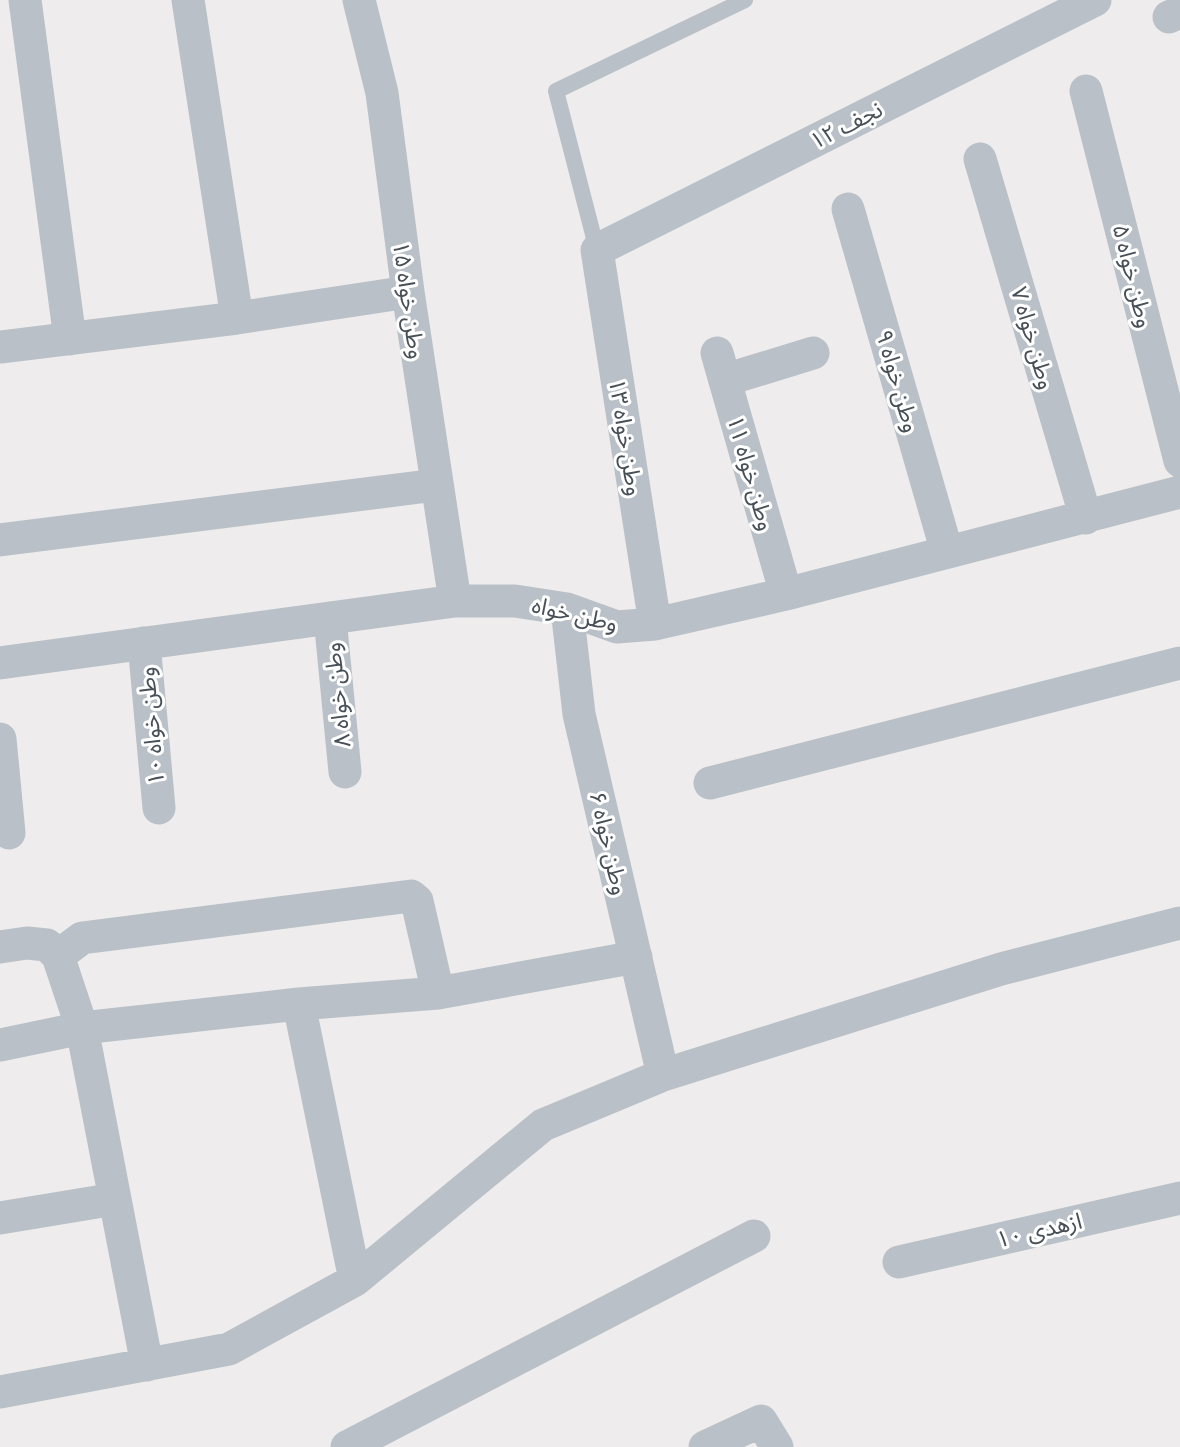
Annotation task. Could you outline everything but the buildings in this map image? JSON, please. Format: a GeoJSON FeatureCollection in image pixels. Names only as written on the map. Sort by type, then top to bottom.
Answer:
{"type":"FeatureCollection","features":[{"type":"Feature","properties":{"kind":"street"},"geometry":{"type":"LineString","coordinates":[[25,0],[70,339]]}},
{"type":"Feature","properties":{"kind":"street"},"geometry":{"type":"LineString","coordinates":[[188,0],[237,318]]}},
{"type":"Feature","properties":{"kind":"street","name":"وطن خواه ۱۵"},"geometry":{"type":"LineString","coordinates":[[359,0],[382,93],[408,292],[455,601]]}},
{"type":"Feature","properties":{"kind":"street","name":"نجف ۱۲"},"geometry":{"type":"LineString","coordinates":[[597,250],[1095,0]]}},
{"type":"Feature","properties":{"kind":"street","name":"وطن خواه ۵"},"geometry":{"type":"LineString","coordinates":[[1086,90],[1180,461]]}},
{"type":"Feature","properties":{"kind":"street","name":"وطن خواه ۷"},"geometry":{"type":"LineString","coordinates":[[981,159],[1086,518]]}},
{"type":"Feature","properties":{"kind":"street","name":"وطن خواه ۹"},"geometry":{"type":"LineString","coordinates":[[848,209],[947,552]]}},
{"type":"Feature","properties":{"kind":"street","name":"وطن خواه ۱۳"},"geometry":{"type":"LineString","coordinates":[[597,250],[655,624]]}},
{"type":"Feature","properties":{"kind":"street"},"geometry":{"type":"LineString","coordinates":[[0,347],[237,318],[408,292]]}},
{"type":"Feature","properties":{"kind":"street","name":"وطن خواه ۱۱"},"geometry":{"type":"LineString","coordinates":[[786,594],[721,366],[813,352]]}},
{"type":"Feature","properties":{"kind":"street"},"geometry":{"type":"LineString","coordinates":[[0,540],[436,485]]}},
{"type":"Feature","properties":{"kind":"street","name":"وطن خواه"},"geometry":{"type":"LineString","coordinates":[[0,663],[455,601],[514,601],[567,609],[617,627],[655,624],[786,594],[1180,492]]}},
{"type":"Feature","properties":{"kind":"street","name":"وطن خواه ۶"},"geometry":{"type":"LineString","coordinates":[[567,609],[579,714],[663,1075]]}},
{"type":"Feature","properties":{"kind":"street","name":"وطن خواه ۸"},"geometry":{"type":"LineString","coordinates":[[330,618],[345,772]]}},
{"type":"Feature","properties":{"kind":"street","name":"وطن خواه ۱۰"},"geometry":{"type":"LineString","coordinates":[[144,643],[159,808]]}},
{"type":"Feature","properties":{"kind":"street"},"geometry":{"type":"LineString","coordinates":[[710,783],[1180,663]]}},
{"type":"Feature","properties":{"kind":"street"},"geometry":{"type":"LineString","coordinates":[[0,739],[9,833]]}},
{"type":"Feature","properties":{"kind":"street"},"geometry":{"type":"LineString","coordinates":[[58,956],[82,938],[411,896],[417,901],[438,993]]}},
{"type":"Feature","properties":{"kind":"street"},"geometry":{"type":"LineString","coordinates":[[0,1392],[229,1349],[355,1280],[543,1125],[663,1075],[1001,969],[1180,923]]}},
{"type":"Feature","properties":{"kind":"street"},"geometry":{"type":"LineString","coordinates":[[0,947],[27,943],[47,945],[58,956],[82,1028],[147,1365]]}},
{"type":"Feature","properties":{"kind":"street"},"geometry":{"type":"LineString","coordinates":[[0,1045],[82,1028],[299,1004],[438,993],[636,957]]}},
{"type":"Feature","properties":{"kind":"street"},"geometry":{"type":"LineString","coordinates":[[299,1004],[355,1280]]}},
{"type":"Feature","properties":{"kind":"street","name":"ازهدی ۱۰"},"geometry":{"type":"LineString","coordinates":[[899,1262],[1180,1198]]}},
{"type":"Feature","properties":{"kind":"street"},"geometry":{"type":"LineString","coordinates":[[0,1218],[115,1199]]}},
{"type":"Feature","properties":{"kind":"street"},"geometry":{"type":"LineString","coordinates":[[346,1447],[754,1236]]}},
{"type":"Feature","properties":{"kind":"street"},"geometry":{"type":"LineString","coordinates":[[705,1447],[761,1421],[777,1447]]}},
{"type":"Feature","properties":{"kind":"lane"},"geometry":{"type":"LineString","coordinates":[[597,250],[556,91],[745,0]]}}]}
